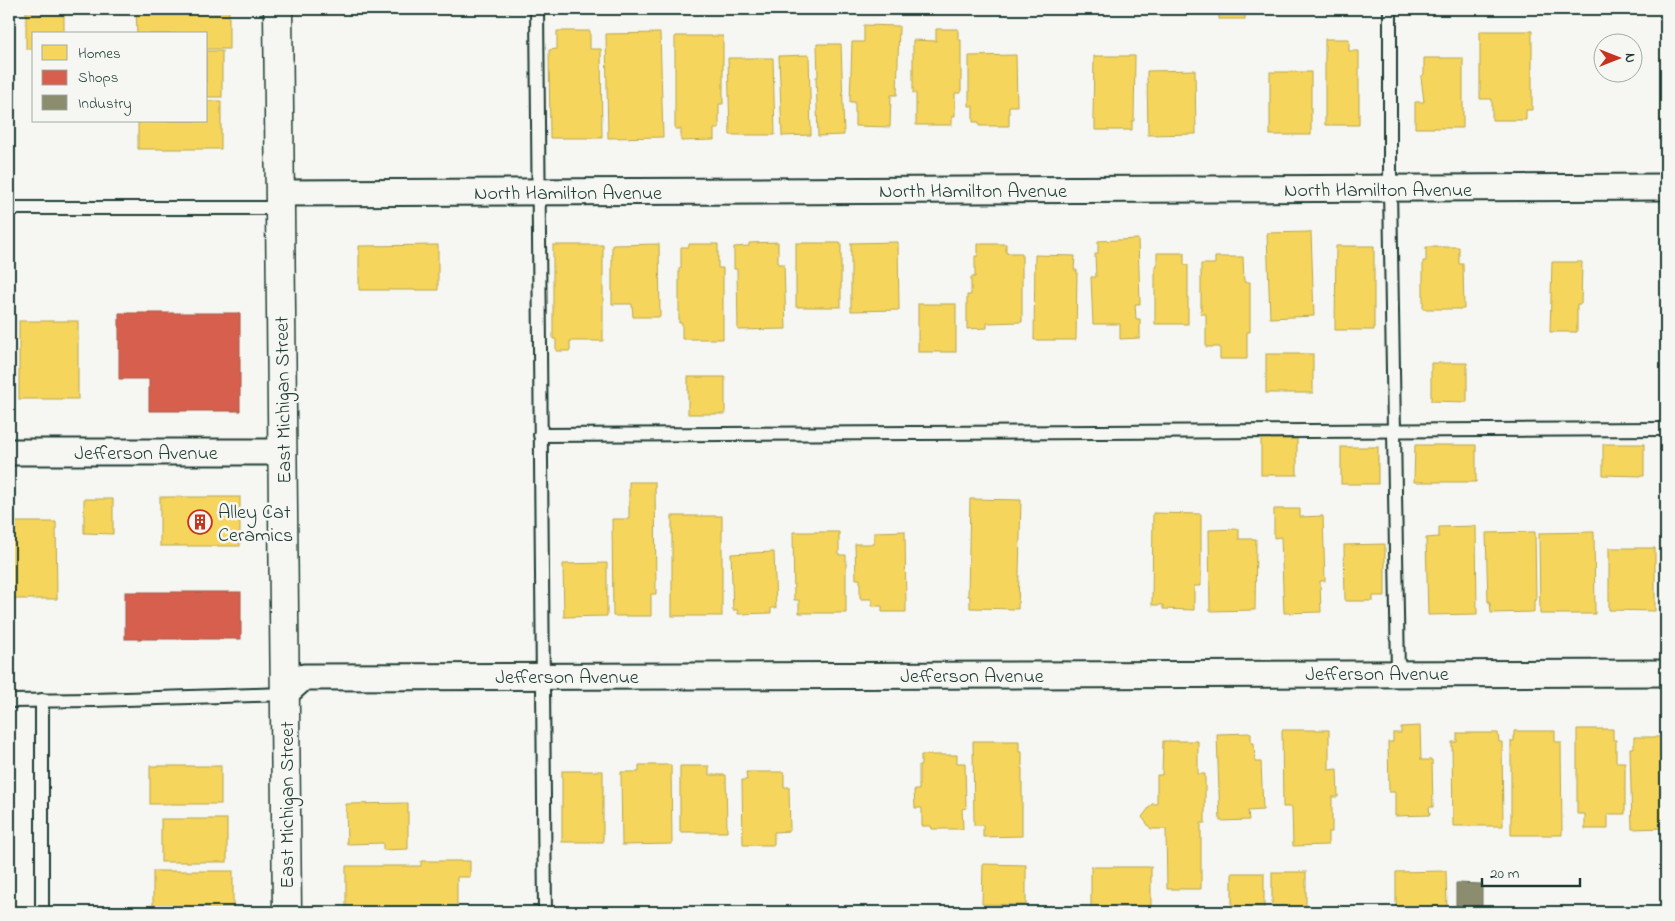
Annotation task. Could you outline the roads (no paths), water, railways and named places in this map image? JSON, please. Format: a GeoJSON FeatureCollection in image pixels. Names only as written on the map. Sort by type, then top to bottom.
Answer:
{"type":"FeatureCollection","features":[{"type":"Feature","properties":{"kind":"main road","name":"East Michigan Street"},"geometry":{"type":"LineString","coordinates":[[278,9],[287,912]]}},
{"type":"Feature","properties":{"kind":"street","name":"North Hamilton Avenue"},"geometry":{"type":"LineString","coordinates":[[280,200],[538,192],[1666,188]]}},
{"type":"Feature","properties":{"kind":"street","name":"Jefferson Avenue"},"geometry":{"type":"LineString","coordinates":[[9,452],[282,452]]}},
{"type":"Feature","properties":{"kind":"street","name":"Jefferson Avenue"},"geometry":{"type":"LineString","coordinates":[[285,694],[304,677],[1666,673]]}},
{"type":"Feature","properties":{"kind":"lane"},"geometry":{"type":"LineString","coordinates":[[537,9],[545,912]]}},
{"type":"Feature","properties":{"kind":"lane"},"geometry":{"type":"LineString","coordinates":[[1390,9],[1390,189],[1398,673]]}},
{"type":"Feature","properties":{"kind":"lane"},"geometry":{"type":"LineString","coordinates":[[9,208],[280,200]]}},
{"type":"Feature","properties":{"kind":"lane"},"geometry":{"type":"LineString","coordinates":[[540,436],[1666,429]]}},
{"type":"Feature","properties":{"kind":"lane"},"geometry":{"type":"LineString","coordinates":[[9,701],[285,694]]}},
{"type":"Feature","properties":{"kind":"lane"},"geometry":{"type":"LineString","coordinates":[[42,700],[42,912]]}},
{"type":"Feature","properties":{"kind":"place","name":"Alley Cat Ceramics"},"geometry":{"type":"Point","coordinates":[200,522]}}]}
